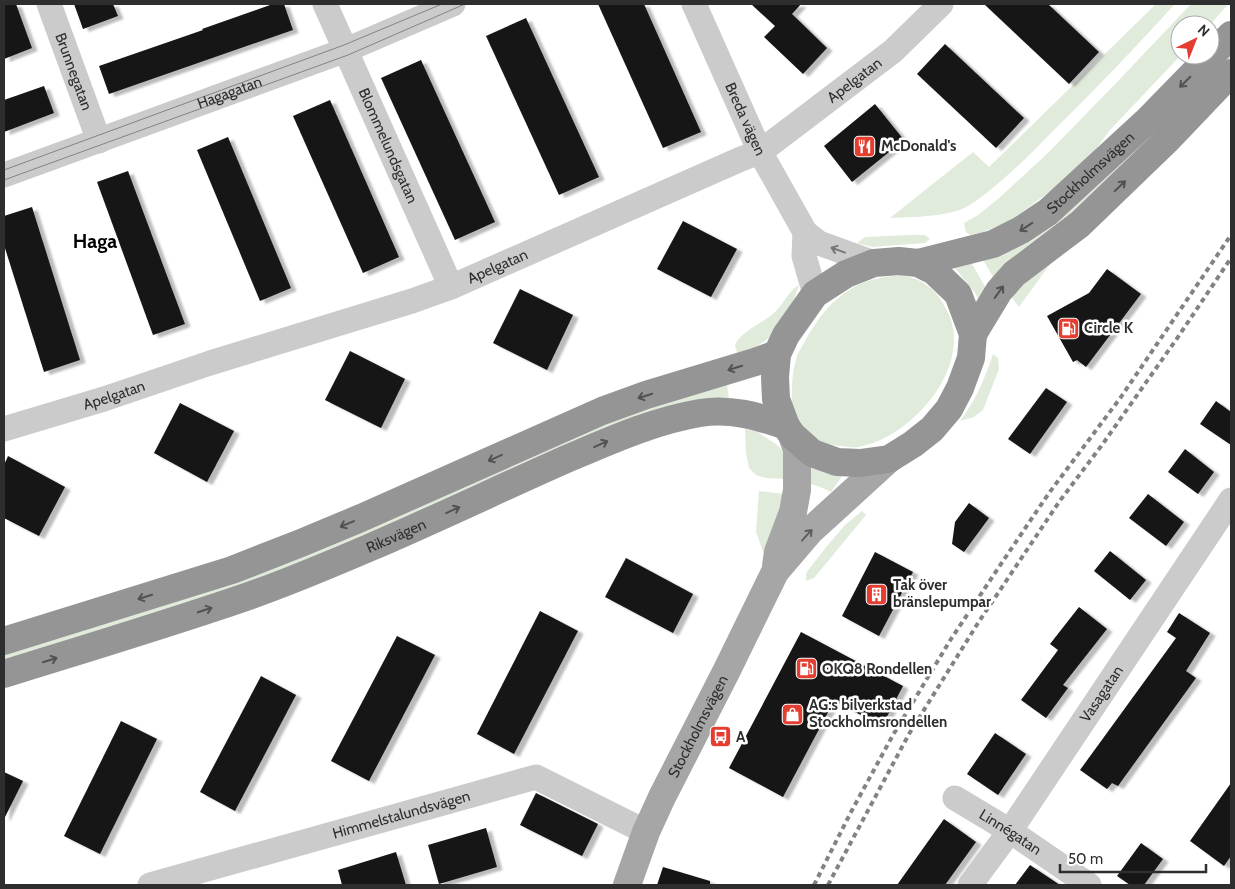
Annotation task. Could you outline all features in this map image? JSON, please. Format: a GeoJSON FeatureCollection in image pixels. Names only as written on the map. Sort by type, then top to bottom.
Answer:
{"type":"FeatureCollection","features":[{"type":"Feature","properties":{"kind":"highway","name":"Stockholmsvägen"},"geometry":{"type":"LineString","coordinates":[[918,263],[993,244],[1021,230],[1048,212],[1148,120],[1231,35]]}},
{"type":"Feature","properties":{"kind":"highway","name":"Stockholmsvägen"},"geometry":{"type":"LineString","coordinates":[[973,334],[999,291],[1014,274],[1080,224],[1166,141],[1231,73]]}},
{"type":"Feature","properties":{"kind":"highway"},"geometry":{"type":"LineString","coordinates":[[899,261],[918,263],[934,271],[958,294],[973,334],[971,358],[960,388],[949,409],[932,429],[913,444],[888,459],[860,463],[837,462],[812,452],[789,430],[776,399],[777,354],[786,335],[815,294],[846,274],[874,263],[899,261]]}},
{"type":"Feature","properties":{"kind":"highway","name":"Riksvägen"},"geometry":{"type":"LineString","coordinates":[[4,641],[232,570],[360,518],[602,411],[646,395],[777,354]]}},
{"type":"Feature","properties":{"kind":"highway","name":"Riksvägen"},"geometry":{"type":"LineString","coordinates":[[4,674],[244,598],[302,576],[374,546],[611,440],[660,422],[700,412],[741,412],[761,417],[789,430]]}},
{"type":"Feature","properties":{"kind":"main road","name":"Stockholmsvägen"},"geometry":{"type":"LineString","coordinates":[[775,572],[778,552],[793,512],[797,489],[797,450],[789,430]]}},
{"type":"Feature","properties":{"kind":"main road","name":"Stockholmsvägen"},"geometry":{"type":"LineString","coordinates":[[627,885],[646,832],[662,797],[775,572],[810,532],[888,459]]}},
{"type":"Feature","properties":{"kind":"street","name":"Brunnegatan"},"geometry":{"type":"LineString","coordinates":[[49,4],[99,141]]}},
{"type":"Feature","properties":{"kind":"street","name":"Blommelundsgatan"},"geometry":{"type":"LineString","coordinates":[[326,4],[450,287]]}},
{"type":"Feature","properties":{"kind":"street","name":"Hagagatan"},"geometry":{"type":"LineString","coordinates":[[4,175],[346,50],[452,4]]}},
{"type":"Feature","properties":{"kind":"street","name":"Breda vägen"},"geometry":{"type":"LineString","coordinates":[[694,4],[760,152],[804,232],[819,243],[874,263]]}},
{"type":"Feature","properties":{"kind":"street","name":"Apelgatan"},"geometry":{"type":"LineString","coordinates":[[4,429],[412,301],[450,287],[760,152],[893,50],[941,4]]}},
{"type":"Feature","properties":{"kind":"street","name":"Breda vägen"},"geometry":{"type":"LineString","coordinates":[[804,232],[804,256],[815,294]]}},
{"type":"Feature","properties":{"kind":"street","name":"Vasagatan"},"geometry":{"type":"LineString","coordinates":[[970,885],[1010,831],[1228,512]]}},
{"type":"Feature","properties":{"kind":"street","name":"Himmelstalundsvägen"},"geometry":{"type":"LineString","coordinates":[[150,885],[536,777],[646,832]]}},
{"type":"Feature","properties":{"kind":"street","name":"Linnégatan"},"geometry":{"type":"LineString","coordinates":[[955,798],[1010,831],[1089,885]]}},
{"type":"Feature","properties":{"kind":"green space"},"geometry":{"type":"Polygon","coordinates":[[[1156,4],[1175,4],[1035,149],[984,195],[960,210],[930,216],[890,218],[973,152],[989,167],[1156,4]]]}},
{"type":"Feature","properties":{"kind":"green space"},"geometry":{"type":"Polygon","coordinates":[[[1191,4],[1228,4],[1219,15],[1181,15],[1191,4]]]}},
{"type":"Feature","properties":{"kind":"green space"},"geometry":{"type":"Polygon","coordinates":[[[1170,26],[1170,65],[1172,65],[1110,130],[1087,161],[1010,221],[980,233],[970,235],[966,232],[964,223],[978,215],[998,199],[1048,153],[1170,26]]]}},
{"type":"Feature","properties":{"kind":"green space"},"geometry":{"type":"Polygon","coordinates":[[[1231,47],[1231,61],[1119,174],[994,279],[981,256],[1209,65],[1220,65],[1220,56],[1231,47]]]}},
{"type":"Feature","properties":{"kind":"green space"},"geometry":{"type":"Polygon","coordinates":[[[925,235],[930,239],[925,243],[872,247],[857,243],[865,237],[925,235]]]}},
{"type":"Feature","properties":{"kind":"green space"},"geometry":{"type":"Polygon","coordinates":[[[1064,245],[1019,307],[1010,295],[1064,245]]]}},
{"type":"Feature","properties":{"kind":"green space"},"geometry":{"type":"Polygon","coordinates":[[[969,259],[986,288],[979,300],[952,264],[969,259]]]}},
{"type":"Feature","properties":{"kind":"green space"},"geometry":{"type":"Polygon","coordinates":[[[901,275],[926,285],[936,293],[945,307],[953,328],[953,351],[946,373],[934,394],[918,413],[899,429],[879,441],[854,447],[833,445],[818,440],[801,426],[795,417],[792,407],[794,367],[799,351],[819,319],[831,304],[846,292],[859,284],[871,280],[901,275]]]}},
{"type":"Feature","properties":{"kind":"green space"},"geometry":{"type":"Polygon","coordinates":[[[799,285],[784,319],[770,337],[750,349],[737,353],[735,345],[738,340],[774,313],[799,285]]]}},
{"type":"Feature","properties":{"kind":"green space"},"geometry":{"type":"Polygon","coordinates":[[[993,354],[998,358],[999,369],[983,410],[974,417],[960,421],[979,389],[993,354]]]}},
{"type":"Feature","properties":{"kind":"green space"},"geometry":{"type":"Polygon","coordinates":[[[727,385],[729,398],[692,403],[305,564],[4,662],[4,653],[612,419],[727,385]]]}},
{"type":"Feature","properties":{"kind":"green space"},"geometry":{"type":"Polygon","coordinates":[[[745,429],[756,431],[782,450],[786,463],[786,479],[766,478],[756,475],[749,468],[745,429]]]}},
{"type":"Feature","properties":{"kind":"green space"},"geometry":{"type":"Polygon","coordinates":[[[807,465],[835,476],[842,476],[831,492],[804,482],[807,465]]]}},
{"type":"Feature","properties":{"kind":"green space"},"geometry":{"type":"Polygon","coordinates":[[[759,491],[784,494],[774,533],[764,554],[756,532],[759,491]]]}},
{"type":"Feature","properties":{"kind":"green space"},"geometry":{"type":"Polygon","coordinates":[[[862,511],[866,515],[814,578],[806,581],[806,573],[827,546],[845,525],[862,511]]]}},
{"type":"Feature","properties":{"kind":"building"},"geometry":{"type":"Polygon","coordinates":[[[4,4],[16,4],[32,48],[4,59],[4,4]]]}},
{"type":"Feature","properties":{"kind":"building"},"geometry":{"type":"Polygon","coordinates":[[[74,4],[113,4],[118,16],[83,29],[74,4]]]}},
{"type":"Feature","properties":{"kind":"building"},"geometry":{"type":"Polygon","coordinates":[[[273,4],[284,4],[293,30],[109,94],[99,66],[273,4]]]}},
{"type":"Feature","properties":{"kind":"building"},"geometry":{"type":"Polygon","coordinates":[[[598,4],[644,4],[701,132],[663,148],[598,4]]]}},
{"type":"Feature","properties":{"kind":"building"},"geometry":{"type":"Polygon","coordinates":[[[751,4],[801,4],[792,14],[827,48],[803,74],[764,37],[775,26],[751,4]]]}},
{"type":"Feature","properties":{"kind":"building"},"geometry":{"type":"Polygon","coordinates":[[[984,4],[1048,4],[1099,52],[1069,84],[984,4]]]}},
{"type":"Feature","properties":{"kind":"building"},"geometry":{"type":"Polygon","coordinates":[[[526,18],[599,177],[559,195],[486,36],[526,18]]]}},
{"type":"Feature","properties":{"kind":"building"},"geometry":{"type":"Polygon","coordinates":[[[945,44],[1024,118],[996,148],[917,74],[945,44]]]}},
{"type":"Feature","properties":{"kind":"building"},"geometry":{"type":"Polygon","coordinates":[[[421,60],[495,222],[455,240],[381,78],[421,60]]]}},
{"type":"Feature","properties":{"kind":"building"},"geometry":{"type":"Polygon","coordinates":[[[44,86],[54,113],[4,132],[4,100],[44,86]]]}},
{"type":"Feature","properties":{"kind":"building"},"geometry":{"type":"Polygon","coordinates":[[[330,100],[399,257],[363,273],[293,116],[330,100]]]}},
{"type":"Feature","properties":{"kind":"building"},"geometry":{"type":"Polygon","coordinates":[[[875,104],[904,140],[852,182],[824,146],[875,104]]]}},
{"type":"Feature","properties":{"kind":"building"},"geometry":{"type":"Polygon","coordinates":[[[228,137],[291,288],[260,301],[197,150],[228,137]]]}},
{"type":"Feature","properties":{"kind":"building"},"geometry":{"type":"Polygon","coordinates":[[[128,171],[185,324],[153,335],[97,182],[128,171]]]}},
{"type":"Feature","properties":{"kind":"building"},"geometry":{"type":"Polygon","coordinates":[[[32,207],[80,360],[44,372],[4,245],[4,216],[32,207]]]}},
{"type":"Feature","properties":{"kind":"building"},"geometry":{"type":"Polygon","coordinates":[[[683,221],[737,249],[711,297],[657,269],[683,221]]]}},
{"type":"Feature","properties":{"kind":"building"},"geometry":{"type":"Polygon","coordinates":[[[1107,269],[1141,294],[1086,367],[1077,360],[1073,362],[1047,316],[1089,293],[1107,269]]]}},
{"type":"Feature","properties":{"kind":"building"},"geometry":{"type":"Polygon","coordinates":[[[520,289],[573,315],[547,370],[493,343],[520,289]]]}},
{"type":"Feature","properties":{"kind":"building"},"geometry":{"type":"Polygon","coordinates":[[[350,351],[405,379],[381,428],[325,400],[350,351]]]}},
{"type":"Feature","properties":{"kind":"building"},"geometry":{"type":"Polygon","coordinates":[[[1046,388],[1067,402],[1030,454],[1008,439],[1046,388]]]}},
{"type":"Feature","properties":{"kind":"building"},"geometry":{"type":"Polygon","coordinates":[[[1216,401],[1231,412],[1231,445],[1200,424],[1216,401]]]}},
{"type":"Feature","properties":{"kind":"building"},"geometry":{"type":"Polygon","coordinates":[[[180,403],[234,431],[207,482],[154,453],[180,403]]]}},
{"type":"Feature","properties":{"kind":"building"},"geometry":{"type":"Polygon","coordinates":[[[1185,449],[1214,472],[1198,494],[1168,472],[1185,449]]]}},
{"type":"Feature","properties":{"kind":"building"},"geometry":{"type":"Polygon","coordinates":[[[8,456],[65,487],[39,536],[4,518],[4,465],[8,456]]]}},
{"type":"Feature","properties":{"kind":"building"},"geometry":{"type":"Polygon","coordinates":[[[1148,494],[1184,522],[1166,546],[1129,518],[1148,494]]]}},
{"type":"Feature","properties":{"kind":"building"},"geometry":{"type":"Polygon","coordinates":[[[969,503],[989,518],[964,552],[952,544],[955,522],[969,503]]]}},
{"type":"Feature","properties":{"kind":"building"},"geometry":{"type":"Polygon","coordinates":[[[1110,551],[1146,580],[1130,600],[1094,571],[1110,551]]]}},
{"type":"Feature","properties":{"kind":"building","name":"Tak över bränslepumpar"},"geometry":{"type":"Polygon","coordinates":[[[875,552],[913,572],[879,636],[842,616],[875,552]]]}},
{"type":"Feature","properties":{"kind":"building"},"geometry":{"type":"Polygon","coordinates":[[[626,558],[693,594],[673,633],[605,597],[626,558]]]}},
{"type":"Feature","properties":{"kind":"building"},"geometry":{"type":"Polygon","coordinates":[[[1079,607],[1107,629],[1063,685],[1068,688],[1046,718],[1021,700],[1058,650],[1050,644],[1079,607]]]}},
{"type":"Feature","properties":{"kind":"building"},"geometry":{"type":"Polygon","coordinates":[[[540,611],[578,631],[514,754],[477,734],[540,611]]]}},
{"type":"Feature","properties":{"kind":"building"},"geometry":{"type":"Polygon","coordinates":[[[1179,613],[1210,633],[1186,671],[1196,678],[1118,786],[1112,783],[1107,789],[1080,770],[1176,638],[1167,632],[1179,613]]]}},
{"type":"Feature","properties":{"kind":"building","name":"AG:s bilverkstad Stockholmsrondellen"},"geometry":{"type":"Polygon","coordinates":[[[801,632],[903,686],[882,726],[834,701],[783,797],[729,768],[801,632]]]}},
{"type":"Feature","properties":{"kind":"building"},"geometry":{"type":"Polygon","coordinates":[[[397,636],[435,655],[369,781],[331,761],[397,636]]]}},
{"type":"Feature","properties":{"kind":"building"},"geometry":{"type":"Polygon","coordinates":[[[261,676],[296,695],[235,811],[200,792],[261,676]]]}},
{"type":"Feature","properties":{"kind":"building"},"geometry":{"type":"Polygon","coordinates":[[[121,721],[157,739],[100,854],[64,836],[121,721]]]}},
{"type":"Feature","properties":{"kind":"building"},"geometry":{"type":"Polygon","coordinates":[[[995,733],[1026,754],[998,795],[967,774],[995,733]]]}},
{"type":"Feature","properties":{"kind":"building"},"geometry":{"type":"Polygon","coordinates":[[[4,772],[23,781],[4,819],[4,772]]]}},
{"type":"Feature","properties":{"kind":"building"},"geometry":{"type":"Polygon","coordinates":[[[1231,783],[1231,856],[1224,866],[1190,841],[1231,783]]]}},
{"type":"Feature","properties":{"kind":"building"},"geometry":{"type":"Polygon","coordinates":[[[536,793],[598,824],[582,856],[520,825],[536,793]]]}},
{"type":"Feature","properties":{"kind":"building"},"geometry":{"type":"Polygon","coordinates":[[[944,819],[976,842],[945,885],[897,885],[944,819]]]}},
{"type":"Feature","properties":{"kind":"building"},"geometry":{"type":"Polygon","coordinates":[[[486,828],[497,867],[439,884],[428,845],[486,828]]]}},
{"type":"Feature","properties":{"kind":"building"},"geometry":{"type":"Polygon","coordinates":[[[1141,843],[1163,859],[1144,885],[1130,885],[1117,876],[1141,843]]]}},
{"type":"Feature","properties":{"kind":"building"},"geometry":{"type":"Polygon","coordinates":[[[396,852],[406,885],[342,885],[338,870],[396,852]]]}},
{"type":"Feature","properties":{"kind":"building"},"geometry":{"type":"Polygon","coordinates":[[[1030,865],[1060,885],[1015,885],[1030,865]]]}},
{"type":"Feature","properties":{"kind":"building"},"geometry":{"type":"Polygon","coordinates":[[[663,867],[710,881],[710,885],[657,885],[663,867]]]}},
{"type":"Feature","properties":{"kind":"tram line"},"geometry":{"type":"LineString","coordinates":[[4,170],[344,45],[442,4]]}},
{"type":"Feature","properties":{"kind":"tram line"},"geometry":{"type":"LineString","coordinates":[[4,180],[348,55],[465,4]]}},
{"type":"Feature","properties":{"kind":"railway"},"geometry":{"type":"LineString","coordinates":[[814,885],[893,735],[951,639],[1049,493],[1121,397],[1231,235]]}},
{"type":"Feature","properties":{"kind":"railway"},"geometry":{"type":"LineString","coordinates":[[828,885],[909,734],[978,623],[1059,502],[1102,445],[1231,258]]}},
{"type":"Feature","properties":{"kind":"place","name":"McDonald's"},"geometry":{"type":"Point","coordinates":[865,146]}},
{"type":"Feature","properties":{"kind":"place","name":"Circle K"},"geometry":{"type":"Point","coordinates":[1068,328]}},
{"type":"Feature","properties":{"kind":"place","name":"Tak över bränslepumpar"},"geometry":{"type":"Point","coordinates":[877,594]}},
{"type":"Feature","properties":{"kind":"place","name":"OKQ8 Rondellen"},"geometry":{"type":"Point","coordinates":[806,669]}},
{"type":"Feature","properties":{"kind":"place","name":"AG:s bilverkstad Stockholmsrondellen"},"geometry":{"type":"Point","coordinates":[793,714]}},
{"type":"Feature","properties":{"kind":"place","name":"A"},"geometry":{"type":"Point","coordinates":[720,737]}},
{"type":"Feature","properties":{"kind":"district","name":"Haga"},"geometry":{"type":"Point","coordinates":[95,241]}}]}
